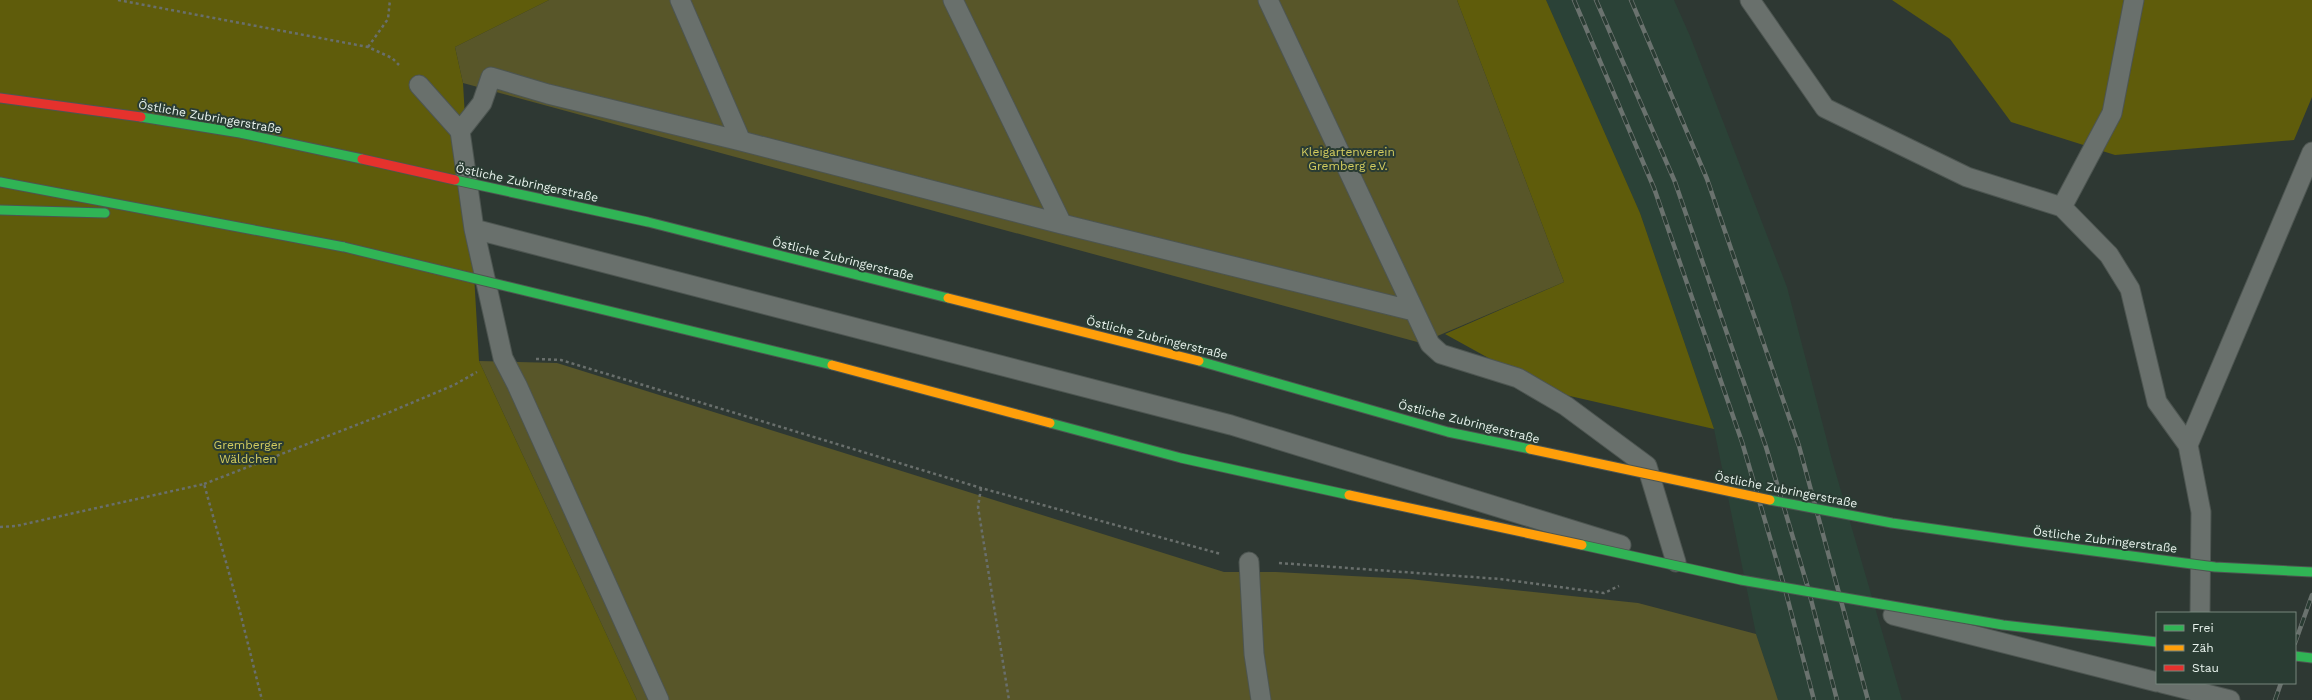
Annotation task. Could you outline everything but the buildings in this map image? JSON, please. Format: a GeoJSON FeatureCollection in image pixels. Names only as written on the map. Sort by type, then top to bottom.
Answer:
{"type":"FeatureCollection","features":[{"type":"Feature","properties":{"kind":"highway","name":"Östliche Zubringerstraße"},"geometry":{"type":"LineString","coordinates":[[0,98],[97,110],[240,133],[663,226],[1210,364],[1448,432],[1750,496],[1892,523],[2018,541],[2215,567],[2312,572]]}},
{"type":"Feature","properties":{"kind":"highway"},"geometry":{"type":"LineString","coordinates":[[0,182],[344,247],[773,350],[1204,463],[1741,580],[2003,625],[2156,642]]}},
{"type":"Feature","properties":{"kind":"highway"},"geometry":{"type":"LineString","coordinates":[[0,210],[174,215]]}},
{"type":"Feature","properties":{"kind":"highway"},"geometry":{"type":"LineString","coordinates":[[2296,656],[2312,658]]}},
{"type":"Feature","properties":{"kind":"lane"},"geometry":{"type":"LineString","coordinates":[[680,0],[742,141]]}},
{"type":"Feature","properties":{"kind":"lane"},"geometry":{"type":"LineString","coordinates":[[953,0],[1062,224]]}},
{"type":"Feature","properties":{"kind":"lane"},"geometry":{"type":"LineString","coordinates":[[1268,0],[1430,344],[1441,354],[1518,378],[1566,406],[1648,466],[1676,562]]}},
{"type":"Feature","properties":{"kind":"lane"},"geometry":{"type":"LineString","coordinates":[[1750,0],[1826,108],[1967,177],[2062,207],[2109,255],[2130,289],[2157,402],[2188,445],[2201,512],[2200,612]]}},
{"type":"Feature","properties":{"kind":"lane"},"geometry":{"type":"LineString","coordinates":[[2062,207],[2112,113],[2134,0]]}},
{"type":"Feature","properties":{"kind":"lane"},"geometry":{"type":"LineString","coordinates":[[460,130],[482,103],[491,77],[548,94],[742,141],[1062,224],[1414,311]]}},
{"type":"Feature","properties":{"kind":"lane"},"geometry":{"type":"LineString","coordinates":[[418,85],[460,130],[474,229],[502,358],[520,392],[659,700]]}},
{"type":"Feature","properties":{"kind":"lane"},"geometry":{"type":"LineString","coordinates":[[2188,445],[2312,152]]}},
{"type":"Feature","properties":{"kind":"lane"},"geometry":{"type":"LineString","coordinates":[[474,229],[1231,425],[1676,562],[2156,682]]}},
{"type":"Feature","properties":{"kind":"lane"},"geometry":{"type":"LineString","coordinates":[[1249,562],[1254,654],[1261,700]]}},
{"type":"Feature","properties":{"kind":"lane"},"geometry":{"type":"LineString","coordinates":[[2170,684],[2200,688],[2230,700]]}},
{"type":"Feature","properties":{"kind":"path"},"geometry":{"type":"LineString","coordinates":[[118,0],[368,47],[392,58],[418,85]]}},
{"type":"Feature","properties":{"kind":"path"},"geometry":{"type":"LineString","coordinates":[[368,47],[388,19],[390,0]]}},
{"type":"Feature","properties":{"kind":"path"},"geometry":{"type":"LineString","coordinates":[[0,527],[16,526],[204,484],[447,388],[502,358],[561,360],[981,488],[1249,562],[1500,579],[1604,593],[1625,584]]}},
{"type":"Feature","properties":{"kind":"path"},"geometry":{"type":"LineString","coordinates":[[204,484],[240,612],[262,700]]}},
{"type":"Feature","properties":{"kind":"path"},"geometry":{"type":"LineString","coordinates":[[981,488],[978,507],[1009,700]]}},
{"type":"Feature","properties":{"kind":"shaded area"},"geometry":{"type":"Polygon","coordinates":[[[1546,0],[1674,0],[1690,36],[1787,287],[1832,460],[1902,700],[1778,700],[1756,634],[1714,429],[1640,213],[1546,0]]]}},
{"type":"Feature","properties":{"kind":"green space","name":"Gremberger Wäldchen"},"geometry":{"type":"Polygon","coordinates":[[[0,0],[549,0],[455,47],[463,83],[479,361],[637,700],[0,700],[0,0]]]}},
{"type":"Feature","properties":{"kind":"green space","name":"Kleigartenverein Gremberg e.V."},"geometry":{"type":"Polygon","coordinates":[[[549,0],[1457,0],[1564,282],[1421,343],[463,83],[455,47],[549,0]]]}},
{"type":"Feature","properties":{"kind":"green space"},"geometry":{"type":"Polygon","coordinates":[[[1457,0],[1546,0],[1640,213],[1714,429],[1548,391],[1445,334],[1564,282],[1457,0]]]}},
{"type":"Feature","properties":{"kind":"green space"},"geometry":{"type":"Polygon","coordinates":[[[1892,0],[2312,0],[2312,97],[2294,140],[2115,155],[2011,122],[1950,39],[1892,0]]]}},
{"type":"Feature","properties":{"kind":"green space"},"geometry":{"type":"Polygon","coordinates":[[[479,361],[557,363],[1224,572],[1276,572],[1409,579],[1638,603],[1756,634],[1778,700],[637,700],[479,361]]]}},
{"type":"Feature","properties":{"kind":"railway"},"geometry":{"type":"LineString","coordinates":[[1574,0],[1654,188],[1742,442],[1785,589],[1814,700]]}},
{"type":"Feature","properties":{"kind":"railway"},"geometry":{"type":"LineString","coordinates":[[1596,0],[1675,182],[1766,447],[1808,588],[1837,700]]}},
{"type":"Feature","properties":{"kind":"railway"},"geometry":{"type":"LineString","coordinates":[[1631,0],[1707,179],[1799,446],[1868,700]]}},
{"type":"Feature","properties":{"kind":"railway"},"geometry":{"type":"LineString","coordinates":[[2296,640],[2312,595]]}},
{"type":"Feature","properties":{"kind":"railway"},"geometry":{"type":"LineString","coordinates":[[2275,700],[2281,684]]}},
{"type":"Feature","properties":{"kind":"traffic: fast"},"geometry":{"type":"LineString","coordinates":[[141,117],[240,133],[362,159]]}},
{"type":"Feature","properties":{"kind":"traffic: fast"},"geometry":{"type":"LineString","coordinates":[[455,180],[648,222],[948,298]]}},
{"type":"Feature","properties":{"kind":"traffic: fast"},"geometry":{"type":"LineString","coordinates":[[0,182],[344,247]]}},
{"type":"Feature","properties":{"kind":"traffic: fast"},"geometry":{"type":"LineString","coordinates":[[0,210],[105,213]]}},
{"type":"Feature","properties":{"kind":"traffic: fast"},"geometry":{"type":"LineString","coordinates":[[344,247],[832,365]]}},
{"type":"Feature","properties":{"kind":"traffic: fast"},"geometry":{"type":"LineString","coordinates":[[1199,361],[1448,432],[1530,449]]}},
{"type":"Feature","properties":{"kind":"traffic: fast"},"geometry":{"type":"LineString","coordinates":[[1050,423],[1181,458],[1349,495]]}},
{"type":"Feature","properties":{"kind":"traffic: fast"},"geometry":{"type":"LineString","coordinates":[[1770,500],[1892,523],[2018,541],[2215,567],[2312,572]]}},
{"type":"Feature","properties":{"kind":"traffic: fast"},"geometry":{"type":"LineString","coordinates":[[1582,545],[1741,580],[2003,625],[2156,642]]}},
{"type":"Feature","properties":{"kind":"traffic: fast"},"geometry":{"type":"LineString","coordinates":[[2296,656],[2312,658]]}},
{"type":"Feature","properties":{"kind":"traffic: jam"},"geometry":{"type":"LineString","coordinates":[[0,98],[141,117]]}},
{"type":"Feature","properties":{"kind":"traffic: jam"},"geometry":{"type":"LineString","coordinates":[[362,159],[455,180]]}},
{"type":"Feature","properties":{"kind":"traffic: slow"},"geometry":{"type":"LineString","coordinates":[[948,298],[1199,361]]}},
{"type":"Feature","properties":{"kind":"traffic: slow"},"geometry":{"type":"LineString","coordinates":[[832,365],[1050,423]]}},
{"type":"Feature","properties":{"kind":"traffic: slow"},"geometry":{"type":"LineString","coordinates":[[1530,449],[1770,500]]}},
{"type":"Feature","properties":{"kind":"traffic: slow"},"geometry":{"type":"LineString","coordinates":[[1349,495],[1582,545]]}}]}
